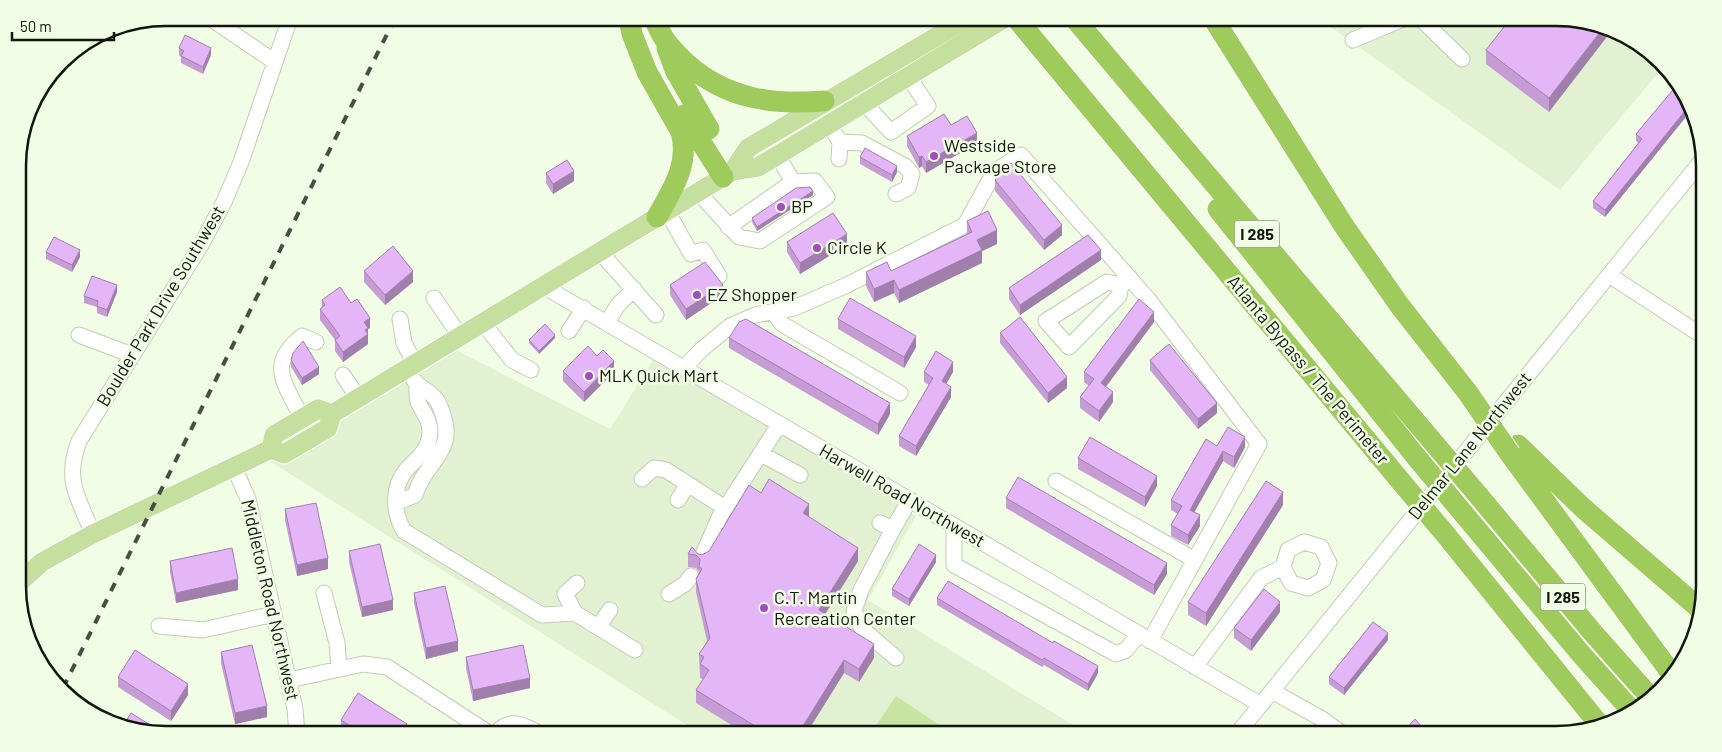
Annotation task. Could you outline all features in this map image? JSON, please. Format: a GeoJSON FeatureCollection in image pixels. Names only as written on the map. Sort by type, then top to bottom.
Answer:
{"type":"FeatureCollection","features":[{"type":"Feature","properties":{"kind":"highway"},"geometry":{"type":"LineString","coordinates":[[631,26],[639,54],[681,132],[684,142],[684,155],[677,182],[662,214]]}},
{"type":"Feature","properties":{"kind":"highway"},"geometry":{"type":"LineString","coordinates":[[643,26],[652,55],[668,87],[728,174]]}},
{"type":"Feature","properties":{"kind":"highway"},"geometry":{"type":"LineString","coordinates":[[658,26],[675,70],[728,174]]}},
{"type":"Feature","properties":{"kind":"highway","name":"Atlanta Bypass / The Perimeter"},"geometry":{"type":"LineString","coordinates":[[1023,26],[1446,535],[1595,720]]}},
{"type":"Feature","properties":{"kind":"highway"},"geometry":{"type":"LineString","coordinates":[[1081,26],[1182,164],[1417,458],[1627,706]]}},
{"type":"Feature","properties":{"kind":"highway","name":"I 285"},"geometry":{"type":"LineString","coordinates":[[1081,26],[1594,634],[1646,692]]}},
{"type":"Feature","properties":{"kind":"highway"},"geometry":{"type":"LineString","coordinates":[[1218,26],[1344,226],[1400,306],[1514,450],[1668,669]]}},
{"type":"Feature","properties":{"kind":"highway"},"geometry":{"type":"LineString","coordinates":[[666,45],[700,75],[736,94],[775,103],[824,101]]}},
{"type":"Feature","properties":{"kind":"highway"},"geometry":{"type":"LineString","coordinates":[[1514,450],[1694,604]]}},
{"type":"Feature","properties":{"kind":"main road"},"geometry":{"type":"LineString","coordinates":[[728,174],[748,148],[824,101],[954,26]]}},
{"type":"Feature","properties":{"kind":"main road"},"geometry":{"type":"LineString","coordinates":[[26,571],[94,534],[271,449],[284,454],[300,445],[328,428],[332,414],[460,336],[728,174],[758,167],[778,156],[992,26]]}},
{"type":"Feature","properties":{"kind":"main road"},"geometry":{"type":"LineString","coordinates":[[271,449],[274,435],[318,408],[332,414]]}},
{"type":"Feature","properties":{"kind":"street"},"geometry":{"type":"LineString","coordinates":[[222,26],[275,62]]}},
{"type":"Feature","properties":{"kind":"street","name":"Boulder Park Drive Southwest"},"geometry":{"type":"LineString","coordinates":[[94,534],[71,476],[72,457],[79,441],[201,245],[224,202],[241,162],[287,26]]}},
{"type":"Feature","properties":{"kind":"street"},"geometry":{"type":"LineString","coordinates":[[1353,40],[1386,26]]}},
{"type":"Feature","properties":{"kind":"street"},"geometry":{"type":"LineString","coordinates":[[1428,26],[1462,60]]}},
{"type":"Feature","properties":{"kind":"street"},"geometry":{"type":"LineString","coordinates":[[864,103],[891,132],[928,106],[908,76]]}},
{"type":"Feature","properties":{"kind":"street"},"geometry":{"type":"LineString","coordinates":[[829,125],[840,142],[839,159]]}},
{"type":"Feature","properties":{"kind":"street"},"geometry":{"type":"LineString","coordinates":[[840,142],[862,143],[905,166],[912,174],[908,188],[896,194]]}},
{"type":"Feature","properties":{"kind":"street"},"geometry":{"type":"LineString","coordinates":[[685,367],[701,350],[730,326],[755,315],[794,308],[847,285],[965,225],[995,171],[1021,155],[1258,444],[1195,560],[1145,637],[1126,650],[1116,654],[954,565],[954,527]]}},
{"type":"Feature","properties":{"kind":"street"},"geometry":{"type":"LineString","coordinates":[[778,156],[793,182]]}},
{"type":"Feature","properties":{"kind":"street","name":"Delmar Lane Northwest"},"geometry":{"type":"LineString","coordinates":[[1244,725],[1696,168]]}},
{"type":"Feature","properties":{"kind":"street"},"geometry":{"type":"LineString","coordinates":[[698,192],[728,227],[739,237],[760,241],[827,197],[814,181],[793,182],[728,227]]}},
{"type":"Feature","properties":{"kind":"street"},"geometry":{"type":"LineString","coordinates":[[662,214],[691,254],[703,250],[719,276]]}},
{"type":"Feature","properties":{"kind":"street"},"geometry":{"type":"LineString","coordinates":[[600,252],[656,315]]}},
{"type":"Feature","properties":{"kind":"street"},"geometry":{"type":"LineString","coordinates":[[1609,275],[1696,332]]}},
{"type":"Feature","properties":{"kind":"street"},"geometry":{"type":"LineString","coordinates":[[1107,282],[1125,282],[1119,296],[1069,347],[1046,321],[1107,282]]}},
{"type":"Feature","properties":{"kind":"street","name":"Harwell Road Northwest"},"geometry":{"type":"LineString","coordinates":[[543,286],[584,308],[779,425],[1261,705]]}},
{"type":"Feature","properties":{"kind":"street"},"geometry":{"type":"LineString","coordinates":[[607,322],[618,305],[634,289]]}},
{"type":"Feature","properties":{"kind":"street"},"geometry":{"type":"LineString","coordinates":[[434,298],[460,336]]}},
{"type":"Feature","properties":{"kind":"street"},"geometry":{"type":"LineString","coordinates":[[569,331],[584,308]]}},
{"type":"Feature","properties":{"kind":"street"},"geometry":{"type":"LineString","coordinates":[[774,312],[782,324],[900,393]]}},
{"type":"Feature","properties":{"kind":"street"},"geometry":{"type":"LineString","coordinates":[[400,319],[404,343],[417,385],[418,403],[428,421],[430,433],[427,446],[400,480],[396,492],[397,518],[404,531],[542,615],[575,613]]}},
{"type":"Feature","properties":{"kind":"street"},"geometry":{"type":"LineString","coordinates":[[483,323],[512,360],[531,370]]}},
{"type":"Feature","properties":{"kind":"street"},"geometry":{"type":"LineString","coordinates":[[79,334],[132,355]]}},
{"type":"Feature","properties":{"kind":"street"},"geometry":{"type":"LineString","coordinates":[[302,418],[283,380],[281,360],[288,348],[302,336],[316,342]]}},
{"type":"Feature","properties":{"kind":"street"},"geometry":{"type":"LineString","coordinates":[[342,375],[358,398]]}},
{"type":"Feature","properties":{"kind":"street"},"geometry":{"type":"LineString","coordinates":[[396,503],[419,498],[418,483],[440,455],[445,443],[445,423],[438,402],[432,394],[417,385]]}},
{"type":"Feature","properties":{"kind":"street"},"geometry":{"type":"LineString","coordinates":[[701,560],[718,518],[779,425]]}},
{"type":"Feature","properties":{"kind":"street"},"geometry":{"type":"LineString","coordinates":[[761,454],[800,475]]}},
{"type":"Feature","properties":{"kind":"street","name":"Middleton Road Northwest"},"geometry":{"type":"LineString","coordinates":[[234,467],[248,499],[289,680],[296,726]]}},
{"type":"Feature","properties":{"kind":"street"},"geometry":{"type":"LineString","coordinates":[[642,479],[654,468],[666,470],[725,508]]}},
{"type":"Feature","properties":{"kind":"street"},"geometry":{"type":"LineString","coordinates":[[1056,481],[1195,560]]}},
{"type":"Feature","properties":{"kind":"street"},"geometry":{"type":"LineString","coordinates":[[678,500],[688,484]]}},
{"type":"Feature","properties":{"kind":"street"},"geometry":{"type":"LineString","coordinates":[[896,658],[862,629],[854,611],[887,526],[909,501]]}},
{"type":"Feature","properties":{"kind":"street"},"geometry":{"type":"LineString","coordinates":[[1195,666],[1261,578],[1283,567]]}},
{"type":"Feature","properties":{"kind":"street"},"geometry":{"type":"LineString","coordinates":[[669,594],[686,584],[691,576]]}},
{"type":"Feature","properties":{"kind":"street"},"geometry":{"type":"LineString","coordinates":[[577,583],[561,590],[575,613],[635,650]]}},
{"type":"Feature","properties":{"kind":"street"},"geometry":{"type":"LineString","coordinates":[[324,593],[337,643],[339,670]]}},
{"type":"Feature","properties":{"kind":"street"},"geometry":{"type":"LineString","coordinates":[[598,627],[610,610]]}},
{"type":"Feature","properties":{"kind":"street"},"geometry":{"type":"LineString","coordinates":[[159,626],[204,630],[274,614]]}},
{"type":"Feature","properties":{"kind":"street"},"geometry":{"type":"LineString","coordinates":[[289,680],[363,664],[387,667],[477,726]]}},
{"type":"Feature","properties":{"kind":"street"},"geometry":{"type":"LineString","coordinates":[[1272,691],[1331,725]]}},
{"type":"Feature","properties":{"kind":"street"},"geometry":{"type":"LineString","coordinates":[[504,726],[517,723],[523,726]]}},
{"type":"Feature","properties":{"kind":"shaded area"},"geometry":{"type":"Polygon","coordinates":[[[1329,26],[1574,27],[1609,37],[1641,55],[1659,72],[1560,190],[1329,26]]]}},
{"type":"Feature","properties":{"kind":"shaded area"},"geometry":{"type":"Polygon","coordinates":[[[442,343],[610,429],[658,352],[916,516],[868,600],[1074,725],[688,726],[257,453],[442,343]]]}},
{"type":"Feature","properties":{"kind":"green space"},"geometry":{"type":"Polygon","coordinates":[[[896,696],[940,725],[876,725],[896,696]]]}},
{"type":"Feature","properties":{"kind":"building"},"geometry":{"type":"Polygon","coordinates":[[[1505,26],[1574,27],[1599,33],[1549,98],[1486,50],[1505,26]]]}},
{"type":"Feature","properties":{"kind":"building"},"geometry":{"type":"Polygon","coordinates":[[[185,35],[211,48],[203,67],[181,56],[184,51],[179,48],[185,35]]]}},
{"type":"Feature","properties":{"kind":"building"},"geometry":{"type":"Polygon","coordinates":[[[1673,90],[1684,112],[1605,210],[1593,201],[1642,139],[1636,134],[1673,90]]]}},
{"type":"Feature","properties":{"kind":"building","name":"Westside Package Store"},"geometry":{"type":"Polygon","coordinates":[[[944,114],[951,125],[967,116],[977,133],[926,162],[922,156],[919,157],[907,136],[944,114]]]}},
{"type":"Feature","properties":{"kind":"building"},"geometry":{"type":"Polygon","coordinates":[[[865,148],[897,166],[892,175],[860,157],[865,148]]]}},
{"type":"Feature","properties":{"kind":"building"},"geometry":{"type":"Polygon","coordinates":[[[567,160],[574,171],[553,184],[546,173],[567,160]]]}},
{"type":"Feature","properties":{"kind":"building"},"geometry":{"type":"Polygon","coordinates":[[[1011,163],[1062,225],[1044,240],[995,180],[999,173],[1011,163]]]}},
{"type":"Feature","properties":{"kind":"building","name":"BP"},"geometry":{"type":"Polygon","coordinates":[[[810,187],[813,191],[757,227],[752,218],[796,188],[810,187]]]}},
{"type":"Feature","properties":{"kind":"building"},"geometry":{"type":"Polygon","coordinates":[[[988,211],[997,230],[977,240],[982,250],[899,290],[894,280],[874,289],[866,272],[887,262],[891,271],[972,232],[967,221],[988,211]]]}},
{"type":"Feature","properties":{"kind":"building"},"geometry":{"type":"Polygon","coordinates":[[[833,213],[847,234],[800,263],[787,242],[833,213]]]}},
{"type":"Feature","properties":{"kind":"building"},"geometry":{"type":"Polygon","coordinates":[[[1088,235],[1101,250],[1020,305],[1009,288],[1088,235]]]}},
{"type":"Feature","properties":{"kind":"building"},"geometry":{"type":"Polygon","coordinates":[[[54,237],[80,250],[72,265],[46,252],[54,237]]]}},
{"type":"Feature","properties":{"kind":"building"},"geometry":{"type":"Polygon","coordinates":[[[393,246],[413,271],[385,295],[364,271],[393,246]]]}},
{"type":"Feature","properties":{"kind":"building","name":"EZ Shopper"},"geometry":{"type":"Polygon","coordinates":[[[705,262],[723,285],[686,309],[670,285],[705,262]]]}},
{"type":"Feature","properties":{"kind":"building"},"geometry":{"type":"Polygon","coordinates":[[[92,276],[117,285],[107,310],[97,306],[98,301],[84,296],[92,276]]]}},
{"type":"Feature","properties":{"kind":"building"},"geometry":{"type":"Polygon","coordinates":[[[340,287],[351,303],[357,299],[370,318],[364,322],[368,328],[365,330],[368,334],[343,352],[335,340],[340,336],[320,309],[325,305],[322,300],[340,287]]]}},
{"type":"Feature","properties":{"kind":"building"},"geometry":{"type":"Polygon","coordinates":[[[850,298],[916,336],[904,357],[838,319],[850,298]]]}},
{"type":"Feature","properties":{"kind":"building"},"geometry":{"type":"Polygon","coordinates":[[[1139,299],[1154,312],[1101,383],[1113,392],[1099,411],[1080,397],[1094,379],[1084,372],[1139,299]]]}},
{"type":"Feature","properties":{"kind":"building"},"geometry":{"type":"Polygon","coordinates":[[[1020,317],[1067,377],[1048,393],[1000,333],[1020,317]]]}},
{"type":"Feature","properties":{"kind":"building"},"geometry":{"type":"Polygon","coordinates":[[[746,319],[890,403],[878,424],[729,338],[739,322],[746,319]]]}},
{"type":"Feature","properties":{"kind":"building"},"geometry":{"type":"Polygon","coordinates":[[[545,324],[555,335],[539,351],[529,340],[545,324]]]}},
{"type":"Feature","properties":{"kind":"building"},"geometry":{"type":"Polygon","coordinates":[[[303,341],[319,367],[302,378],[291,360],[293,353],[303,341]]]}},
{"type":"Feature","properties":{"kind":"building"},"geometry":{"type":"Polygon","coordinates":[[[1169,344],[1217,403],[1198,419],[1150,360],[1169,344]]]}},
{"type":"Feature","properties":{"kind":"building"},"geometry":{"type":"Polygon","coordinates":[[[588,346],[597,356],[603,350],[614,361],[584,392],[563,371],[588,346]]]}},
{"type":"Feature","properties":{"kind":"building"},"geometry":{"type":"Polygon","coordinates":[[[936,351],[953,362],[942,381],[951,387],[916,446],[899,436],[933,378],[924,372],[936,351]]]}},
{"type":"Feature","properties":{"kind":"building"},"geometry":{"type":"Polygon","coordinates":[[[1228,427],[1245,437],[1234,457],[1223,451],[1190,510],[1200,515],[1188,535],[1171,525],[1182,506],[1171,500],[1206,439],[1217,446],[1228,427]]]}},
{"type":"Feature","properties":{"kind":"building"},"geometry":{"type":"Polygon","coordinates":[[[1090,437],[1157,476],[1145,497],[1078,458],[1090,437]]]}},
{"type":"Feature","properties":{"kind":"building"},"geometry":{"type":"Polygon","coordinates":[[[1018,477],[1167,563],[1154,585],[1006,498],[1018,477]]]}},
{"type":"Feature","properties":{"kind":"building","name":"C.T. Martin Recreation Center"},"geometry":{"type":"Polygon","coordinates":[[[769,479],[809,504],[803,513],[858,548],[819,610],[874,644],[859,669],[844,660],[803,726],[754,726],[696,690],[709,670],[700,664],[704,657],[699,654],[710,638],[696,579],[702,569],[699,567],[700,559],[696,555],[688,554],[692,547],[698,554],[702,555],[709,551],[749,485],[761,493],[769,479]]]}},
{"type":"Feature","properties":{"kind":"building"},"geometry":{"type":"Polygon","coordinates":[[[1266,481],[1283,492],[1206,613],[1188,602],[1266,481]]]}},
{"type":"Feature","properties":{"kind":"building"},"geometry":{"type":"Polygon","coordinates":[[[316,503],[328,558],[297,565],[285,509],[316,503]]]}},
{"type":"Feature","properties":{"kind":"building"},"geometry":{"type":"Polygon","coordinates":[[[380,544],[393,600],[362,607],[349,551],[380,544]]]}},
{"type":"Feature","properties":{"kind":"building"},"geometry":{"type":"Polygon","coordinates":[[[919,544],[936,555],[909,599],[892,589],[919,544]]]}},
{"type":"Feature","properties":{"kind":"building"},"geometry":{"type":"Polygon","coordinates":[[[232,548],[238,579],[176,593],[170,561],[232,548]]]}},
{"type":"Feature","properties":{"kind":"building"},"geometry":{"type":"Polygon","coordinates":[[[948,581],[1053,643],[1054,641],[1098,666],[1088,684],[1044,658],[1042,660],[937,598],[948,581]]]}},
{"type":"Feature","properties":{"kind":"building"},"geometry":{"type":"Polygon","coordinates":[[[445,586],[458,641],[426,648],[414,593],[445,586]]]}},
{"type":"Feature","properties":{"kind":"building"},"geometry":{"type":"Polygon","coordinates":[[[1264,589],[1280,602],[1251,640],[1234,628],[1264,589]]]}},
{"type":"Feature","properties":{"kind":"building"},"geometry":{"type":"Polygon","coordinates":[[[1373,622],[1388,633],[1344,688],[1329,677],[1373,622]]]}},
{"type":"Feature","properties":{"kind":"building"},"geometry":{"type":"Polygon","coordinates":[[[252,645],[267,706],[235,713],[221,652],[252,645]]]}},
{"type":"Feature","properties":{"kind":"building"},"geometry":{"type":"Polygon","coordinates":[[[523,645],[530,678],[473,690],[466,657],[523,645]]]}},
{"type":"Feature","properties":{"kind":"building"},"geometry":{"type":"Polygon","coordinates":[[[135,650],[188,684],[171,711],[118,677],[135,650]]]}},
{"type":"Feature","properties":{"kind":"building"},"geometry":{"type":"Polygon","coordinates":[[[358,693],[407,724],[406,726],[350,726],[341,720],[358,693]]]}},
{"type":"Feature","properties":{"kind":"building"},"geometry":{"type":"Polygon","coordinates":[[[131,713],[149,724],[139,723],[127,720],[131,713]]]}},
{"type":"Feature","properties":{"kind":"building"},"geometry":{"type":"Polygon","coordinates":[[[1415,719],[1420,725],[1409,725],[1415,719]]]}},
{"type":"Feature","properties":{"kind":"railway"},"geometry":{"type":"LineString","coordinates":[[65,683],[391,26]]}},
{"type":"Feature","properties":{"kind":"place","name":"Westside Package Store"},"geometry":{"type":"Point","coordinates":[934,156]}},
{"type":"Feature","properties":{"kind":"place","name":"BP"},"geometry":{"type":"Point","coordinates":[781,207]}},
{"type":"Feature","properties":{"kind":"place","name":"Circle K"},"geometry":{"type":"Point","coordinates":[817,248]}},
{"type":"Feature","properties":{"kind":"place","name":"EZ Shopper"},"geometry":{"type":"Point","coordinates":[697,295]}},
{"type":"Feature","properties":{"kind":"place","name":"MLK Quick Mart"},"geometry":{"type":"Point","coordinates":[589,376]}},
{"type":"Feature","properties":{"kind":"place","name":"C.T. Martin Recreation Center"},"geometry":{"type":"Point","coordinates":[764,608]}}]}
